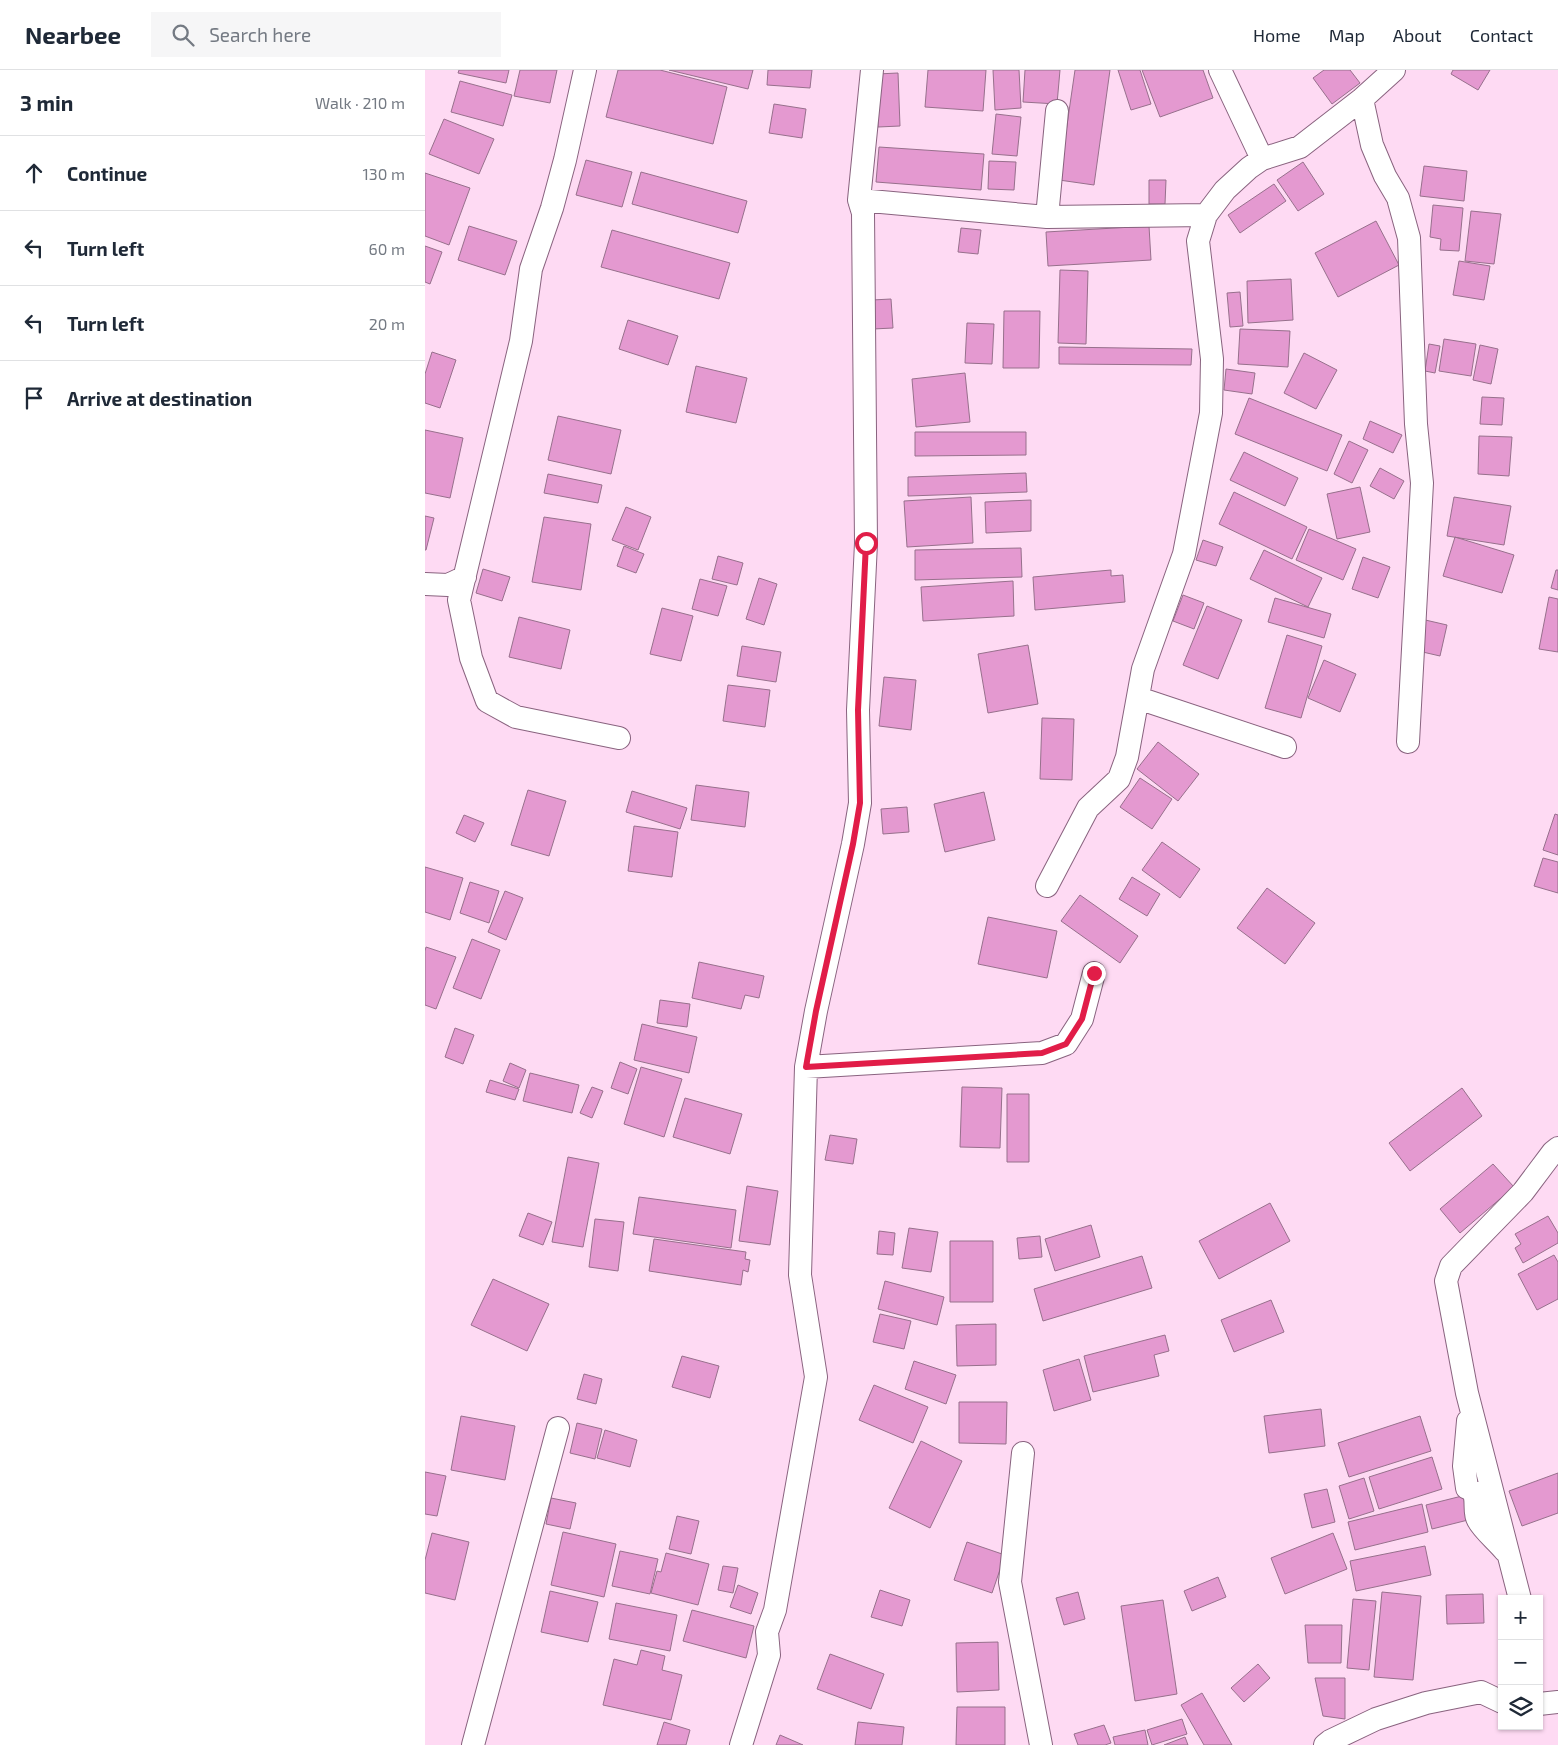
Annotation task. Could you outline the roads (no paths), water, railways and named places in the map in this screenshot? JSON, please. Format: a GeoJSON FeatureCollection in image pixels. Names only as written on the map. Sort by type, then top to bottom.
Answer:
{"type":"FeatureCollection","features":[{"type":"Feature","properties":{"kind":"street"},"geometry":{"type":"LineString","coordinates":[[585,70],[565,160],[531,269],[521,342],[459,600],[471,658],[487,701],[516,717],[619,738]]}},
{"type":"Feature","properties":{"kind":"street"},"geometry":{"type":"LineString","coordinates":[[741,1745],[769,1655],[767,1632],[775,1610],[816,1377],[800,1275],[806,1067],[860,803],[858,710],[866,543],[863,213],[859,200],[872,70]]}},
{"type":"Feature","properties":{"kind":"street"},"geometry":{"type":"LineString","coordinates":[[1220,70],[1262,159]]}},
{"type":"Feature","properties":{"kind":"street"},"geometry":{"type":"LineString","coordinates":[[1047,886],[1088,808],[1119,779],[1127,757],[1143,669],[1184,554],[1211,413],[1211,358],[1198,242],[1206,215],[1225,190],[1249,168],[1262,159],[1300,147],[1362,99],[1394,70]]}},
{"type":"Feature","properties":{"kind":"street"},"geometry":{"type":"LineString","coordinates":[[1362,99],[1372,145],[1397,198],[1409,238],[1416,424],[1422,483],[1408,742]]}},
{"type":"Feature","properties":{"kind":"street"},"geometry":{"type":"LineString","coordinates":[[1047,217],[1057,111]]}},
{"type":"Feature","properties":{"kind":"street"},"geometry":{"type":"LineString","coordinates":[[859,200],[1047,217],[1206,215]]}},
{"type":"Feature","properties":{"kind":"street"},"geometry":{"type":"LineString","coordinates":[[425,584],[448,585],[465,577]]}},
{"type":"Feature","properties":{"kind":"street"},"geometry":{"type":"LineString","coordinates":[[1138,698],[1285,747]]}},
{"type":"Feature","properties":{"kind":"street"},"geometry":{"type":"LineString","coordinates":[[806,1067],[1042,1053],[1066,1044],[1082,1019],[1094,973]]}},
{"type":"Feature","properties":{"kind":"street"},"geometry":{"type":"LineString","coordinates":[[1519,1595],[1508,1554],[1477,1520],[1475,1494],[1467,1488],[1464,1466],[1469,1400],[1446,1281],[1451,1266],[1523,1192],[1558,1148]]}},
{"type":"Feature","properties":{"kind":"street"},"geometry":{"type":"LineString","coordinates":[[473,1745],[557,1428]]}},
{"type":"Feature","properties":{"kind":"street"},"geometry":{"type":"LineString","coordinates":[[1023,1453],[1010,1582],[1041,1745]]}},
{"type":"Feature","properties":{"kind":"street"},"geometry":{"type":"LineString","coordinates":[[1325,1745],[1376,1720],[1426,1703],[1481,1692],[1498,1700]]}},
{"type":"Feature","properties":{"kind":"street"},"geometry":{"type":"LineString","coordinates":[[1543,1704],[1558,1702]]}}]}
